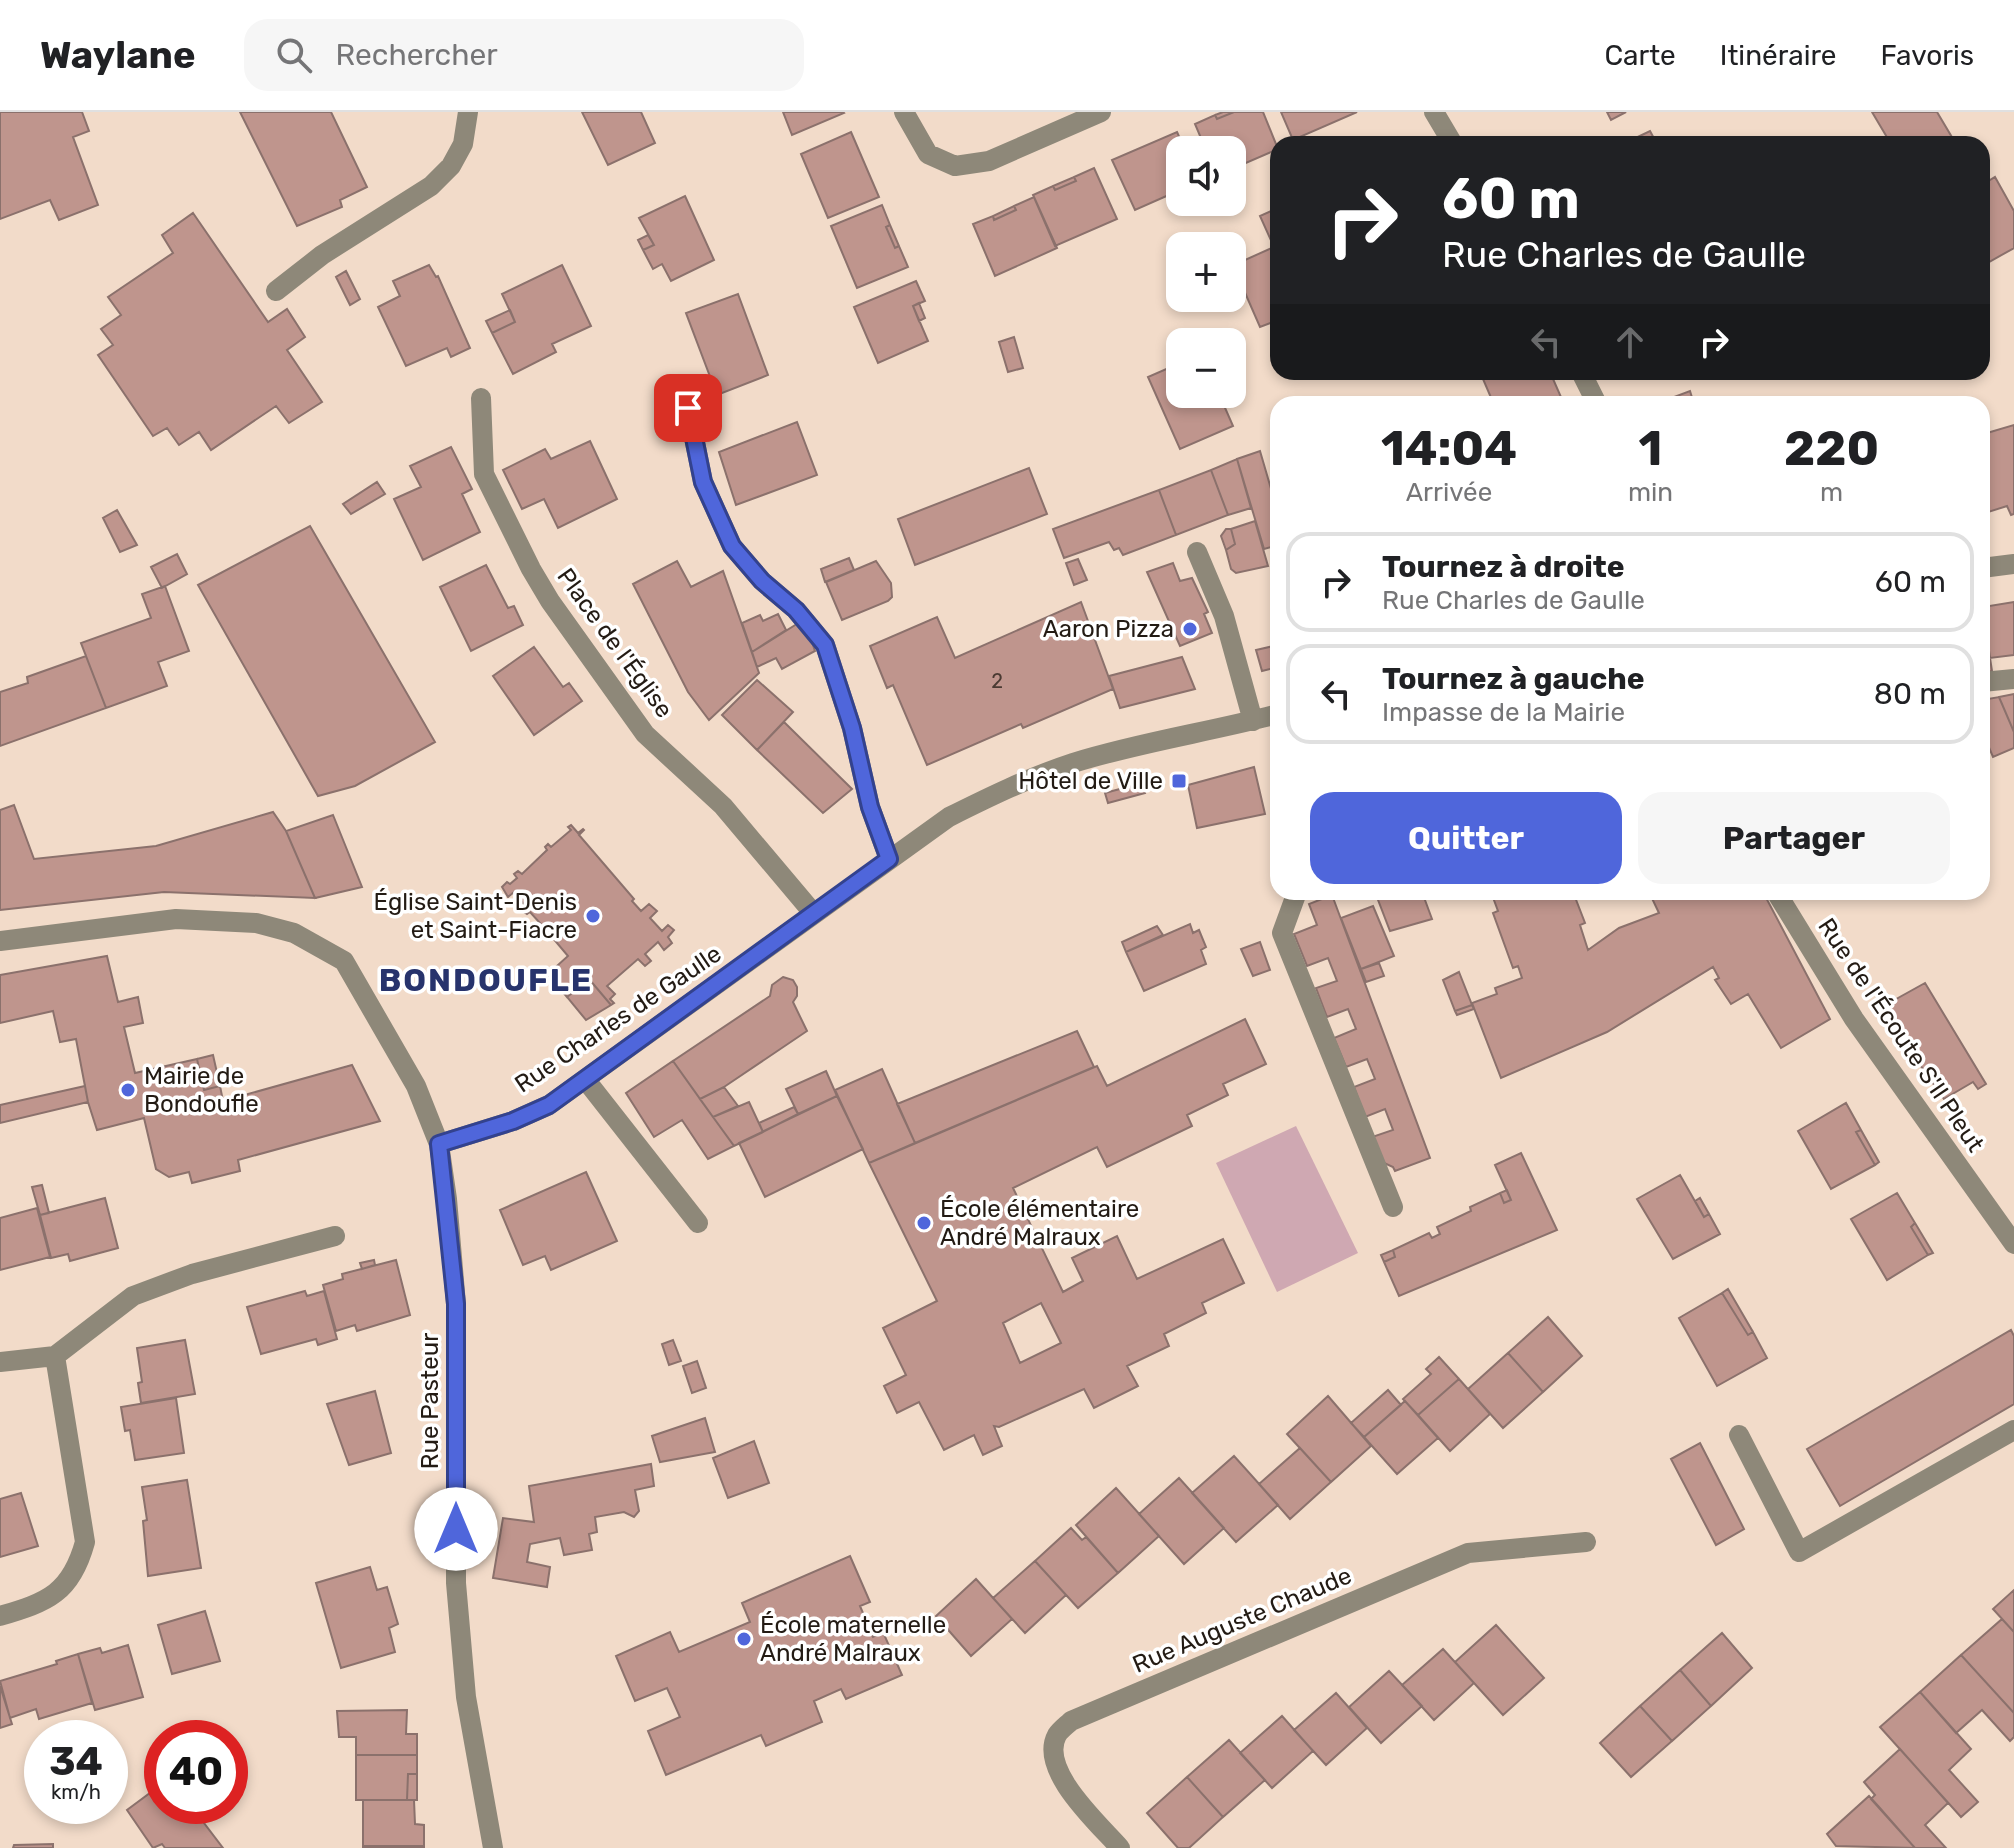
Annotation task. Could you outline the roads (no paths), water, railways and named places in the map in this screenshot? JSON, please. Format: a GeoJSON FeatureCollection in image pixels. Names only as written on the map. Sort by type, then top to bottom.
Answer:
{"type":"FeatureCollection","features":[{"type":"Feature","properties":{"kind":"street"},"geometry":{"type":"LineString","coordinates":[[276,291],[322,255],[431,186],[451,166],[463,144],[468,112]]}},
{"type":"Feature","properties":{"kind":"street"},"geometry":{"type":"LineString","coordinates":[[904,112],[928,154],[955,166],[989,161],[1101,112]]}},
{"type":"Feature","properties":{"kind":"street"},"geometry":{"type":"LineString","coordinates":[[1434,112],[1448,136]]}},
{"type":"Feature","properties":{"kind":"street","name":"Place de l'Église"},"geometry":{"type":"LineString","coordinates":[[481,398],[484,474],[550,601],[645,734],[723,806],[814,914]]}},
{"type":"Feature","properties":{"kind":"street"},"geometry":{"type":"LineString","coordinates":[[688,408],[703,482],[732,546],[762,581],[796,610],[825,645],[852,728],[870,807],[889,859]]}},
{"type":"Feature","properties":{"kind":"street"},"geometry":{"type":"LineString","coordinates":[[1197,552],[1224,616],[1253,721]]}},
{"type":"Feature","properties":{"kind":"street"},"geometry":{"type":"LineString","coordinates":[[1990,567],[2014,564]]}},
{"type":"Feature","properties":{"kind":"street"},"geometry":{"type":"LineString","coordinates":[[1990,681],[2014,679]]}},
{"type":"Feature","properties":{"kind":"street","name":"Rue Charles de Gaulle"},"geometry":{"type":"LineString","coordinates":[[439,1144],[513,1121],[537,1110],[585,1079],[949,817],[1009,787],[1073,763],[1156,740],[1270,716]]}},
{"type":"Feature","properties":{"kind":"street"},"geometry":{"type":"LineString","coordinates":[[1294,900],[1282,933],[1393,1207]]}},
{"type":"Feature","properties":{"kind":"street","name":"Rue de l'Écoute S'Il Pleut"},"geometry":{"type":"LineString","coordinates":[[1781,900],[1854,1019],[2014,1244]]}},
{"type":"Feature","properties":{"kind":"street"},"geometry":{"type":"LineString","coordinates":[[0,941],[176,919],[256,923],[294,933],[344,961],[416,1086],[439,1144]]}},
{"type":"Feature","properties":{"kind":"street"},"geometry":{"type":"LineString","coordinates":[[585,1079],[698,1223]]}},
{"type":"Feature","properties":{"kind":"street","name":"Rue Pasteur"},"geometry":{"type":"LineString","coordinates":[[439,1144],[456,1304],[456,1583],[466,1697],[493,1848]]}},
{"type":"Feature","properties":{"kind":"street"},"geometry":{"type":"LineString","coordinates":[[0,1362],[55,1356],[133,1296],[192,1274],[335,1236]]}},
{"type":"Feature","properties":{"kind":"street"},"geometry":{"type":"LineString","coordinates":[[0,1616],[37,1605],[61,1589],[78,1567],[85,1542],[55,1356]]}},
{"type":"Feature","properties":{"kind":"street"},"geometry":{"type":"LineString","coordinates":[[1739,1435],[1799,1552],[2014,1430]]}},
{"type":"Feature","properties":{"kind":"street","name":"Rue Auguste Chaude"},"geometry":{"type":"LineString","coordinates":[[1120,1848],[1074,1796],[1058,1772],[1054,1752],[1057,1735],[1071,1721],[1468,1553],[1586,1542]]}},
{"type":"Feature","properties":{"kind":"place","name":"Aaron Pizza"},"geometry":{"type":"Point","coordinates":[1190,629]}},
{"type":"Feature","properties":{"kind":"place","name":"Hôtel de Ville"},"geometry":{"type":"Point","coordinates":[1179,781]}},
{"type":"Feature","properties":{"kind":"place","name":"Église Saint-Denis et Saint-Fiacre"},"geometry":{"type":"Point","coordinates":[593,916]}},
{"type":"Feature","properties":{"kind":"place","name":"Mairie de Bondoufle"},"geometry":{"type":"Point","coordinates":[128,1090]}},
{"type":"Feature","properties":{"kind":"place","name":"École élémentaire André Malraux"},"geometry":{"type":"Point","coordinates":[924,1223]}},
{"type":"Feature","properties":{"kind":"place","name":"École maternelle André Malraux"},"geometry":{"type":"Point","coordinates":[744,1639]}},
{"type":"Feature","properties":{"kind":"district","name":"BONDOUFLE"},"geometry":{"type":"Point","coordinates":[486,980]}}]}
